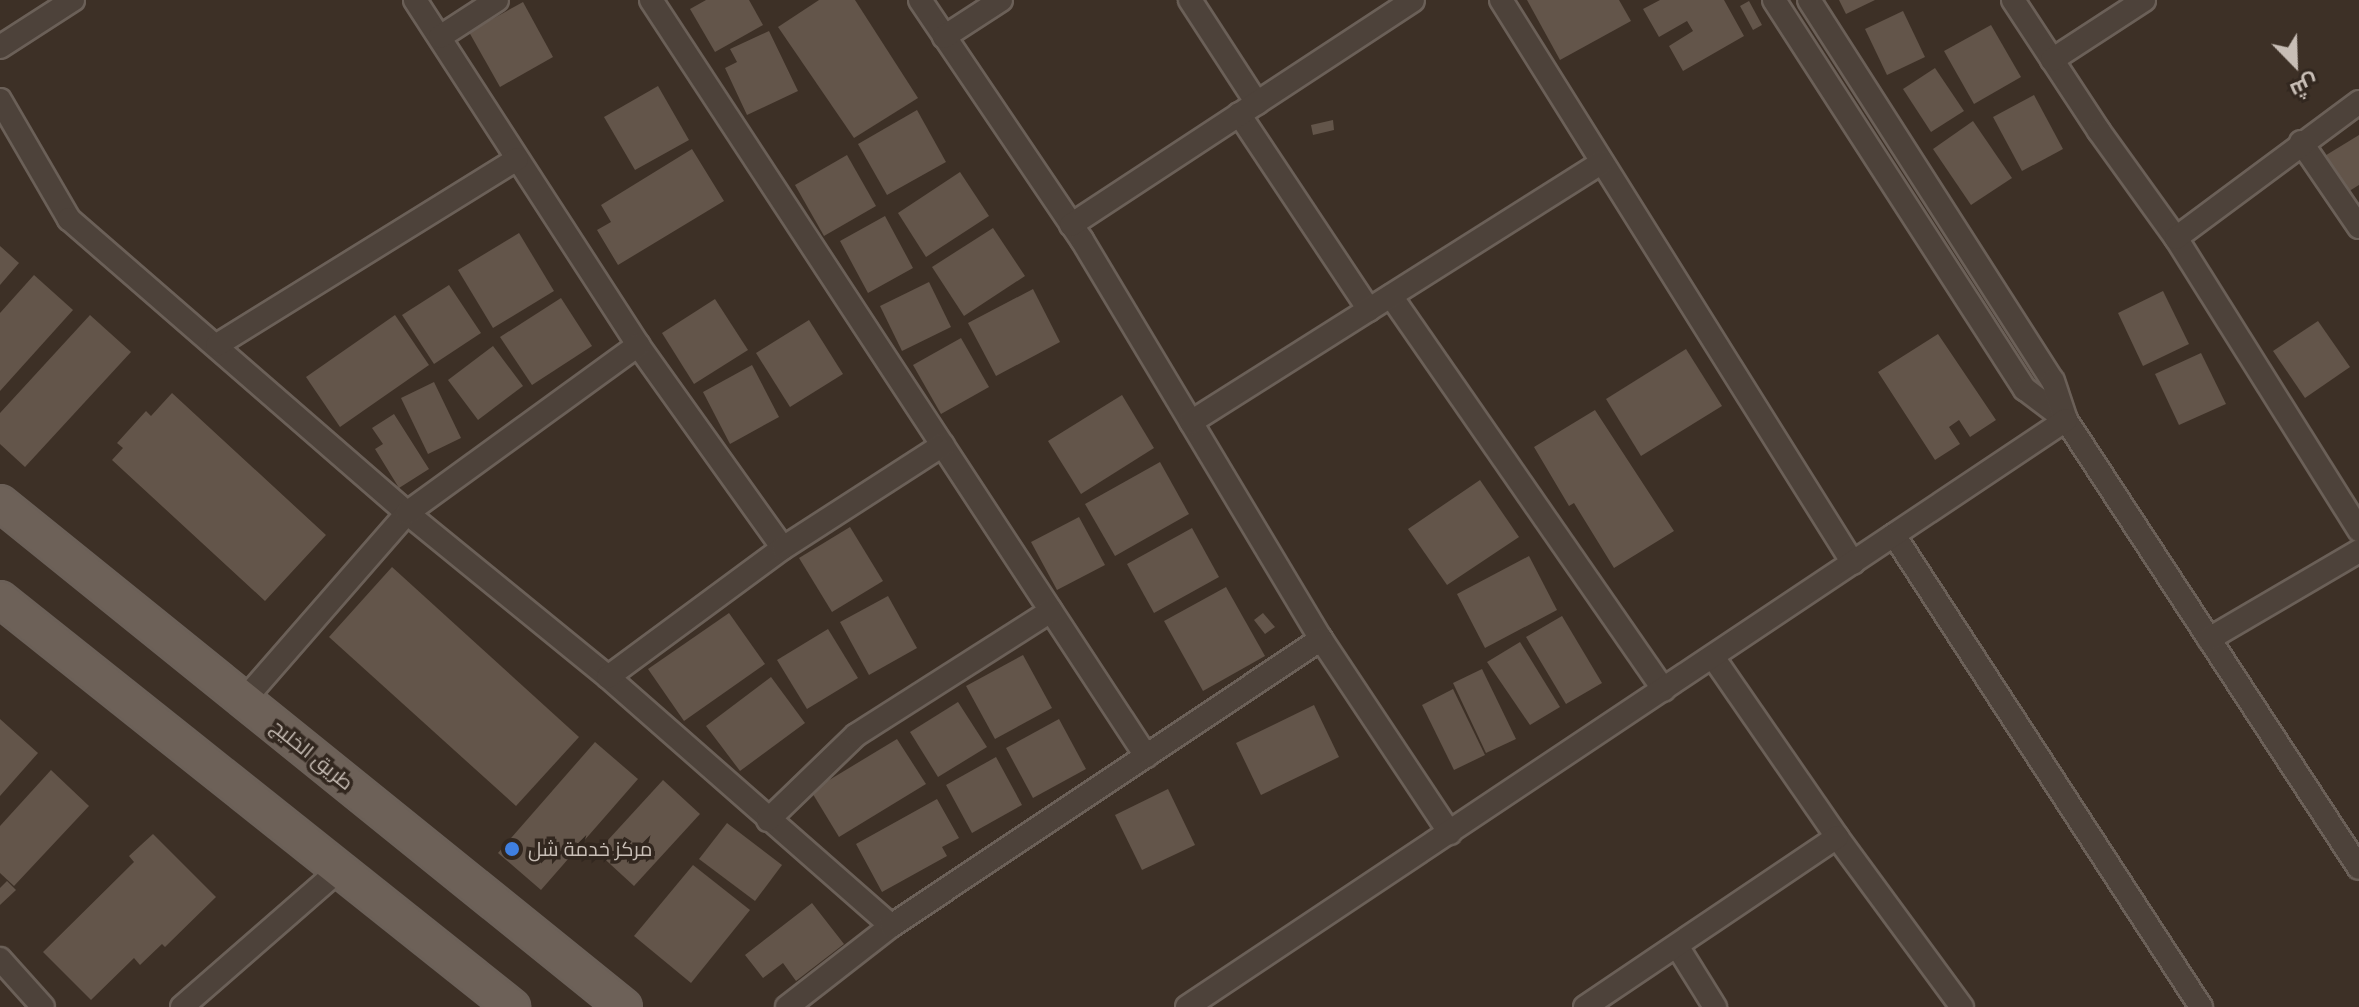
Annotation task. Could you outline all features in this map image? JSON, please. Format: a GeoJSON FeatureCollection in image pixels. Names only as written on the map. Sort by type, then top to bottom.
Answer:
{"type":"FeatureCollection","features":[{"type":"Feature","properties":{"kind":"main road","name":"طريق الخليج"},"geometry":{"type":"LineString","coordinates":[[0,503],[624,1007]]}},
{"type":"Feature","properties":{"kind":"main road"},"geometry":{"type":"LineString","coordinates":[[0,599],[512,1007]]}},
{"type":"Feature","properties":{"kind":"street"},"geometry":{"type":"LineString","coordinates":[[0,47],[73,0]]}},
{"type":"Feature","properties":{"kind":"street"},"geometry":{"type":"LineString","coordinates":[[415,0],[638,345],[783,548]]}},
{"type":"Feature","properties":{"kind":"street"},"geometry":{"type":"LineString","coordinates":[[440,37],[497,0]]}},
{"type":"Feature","properties":{"kind":"street"},"geometry":{"type":"LineString","coordinates":[[651,0],[1146,756]]}},
{"type":"Feature","properties":{"kind":"street"},"geometry":{"type":"LineString","coordinates":[[920,0],[1071,225],[1321,639],[1450,833]]}},
{"type":"Feature","properties":{"kind":"street"},"geometry":{"type":"LineString","coordinates":[[944,37],[1001,0]]}},
{"type":"Feature","properties":{"kind":"street"},"geometry":{"type":"LineString","coordinates":[[1190,0],[1248,109],[1369,310]]}},
{"type":"Feature","properties":{"kind":"street"},"geometry":{"type":"LineString","coordinates":[[1071,225],[1413,0]]}},
{"type":"Feature","properties":{"kind":"street"},"geometry":{"type":"LineString","coordinates":[[1501,0],[1853,563]]}},
{"type":"Feature","properties":{"kind":"street"},"geometry":{"type":"LineString","coordinates":[[1774,0],[2025,389],[2066,420]]}},
{"type":"Feature","properties":{"kind":"street"},"geometry":{"type":"LineString","coordinates":[[1809,0],[2053,381],[2066,420],[2359,868]]}},
{"type":"Feature","properties":{"kind":"street"},"geometry":{"type":"LineString","coordinates":[[2013,0],[2176,238],[2359,530]]}},
{"type":"Feature","properties":{"kind":"street"},"geometry":{"type":"LineString","coordinates":[[2052,60],[2144,0]]}},
{"type":"Feature","properties":{"kind":"street"},"geometry":{"type":"LineString","coordinates":[[0,100],[69,219],[407,513],[608,677],[891,926]]}},
{"type":"Feature","properties":{"kind":"street"},"geometry":{"type":"LineString","coordinates":[[2176,238],[2301,142],[2359,102]]}},
{"type":"Feature","properties":{"kind":"street"},"geometry":{"type":"LineString","coordinates":[[2301,142],[2359,227]]}},
{"type":"Feature","properties":{"kind":"street"},"geometry":{"type":"LineString","coordinates":[[217,345],[517,159]]}},
{"type":"Feature","properties":{"kind":"street"},"geometry":{"type":"LineString","coordinates":[[1191,422],[1602,162]]}},
{"type":"Feature","properties":{"kind":"street"},"geometry":{"type":"LineString","coordinates":[[1391,296],[1664,690]]}},
{"type":"Feature","properties":{"kind":"street"},"geometry":{"type":"LineString","coordinates":[[244,700],[407,513],[638,345]]}},
{"type":"Feature","properties":{"kind":"street"},"geometry":{"type":"LineString","coordinates":[[1187,1007],[2066,420]]}},
{"type":"Feature","properties":{"kind":"street"},"geometry":{"type":"LineString","coordinates":[[608,677],[783,548],[943,445]]}},
{"type":"Feature","properties":{"kind":"street"},"geometry":{"type":"LineString","coordinates":[[1894,535],[2201,1007]]}},
{"type":"Feature","properties":{"kind":"street"},"geometry":{"type":"LineString","coordinates":[[2209,639],[2359,551]]}},
{"type":"Feature","properties":{"kind":"street"},"geometry":{"type":"LineString","coordinates":[[768,820],[856,735],[1051,611]]}},
{"type":"Feature","properties":{"kind":"street"},"geometry":{"type":"LineString","coordinates":[[787,1007],[891,926],[1321,639]]}},
{"type":"Feature","properties":{"kind":"street"},"geometry":{"type":"LineString","coordinates":[[1713,657],[1837,837],[1962,1007]]}},
{"type":"Feature","properties":{"kind":"street"},"geometry":{"type":"LineString","coordinates":[[1585,1007],[1837,837]]}},
{"type":"Feature","properties":{"kind":"street"},"geometry":{"type":"LineString","coordinates":[[182,1007],[340,869]]}},
{"type":"Feature","properties":{"kind":"street"},"geometry":{"type":"LineString","coordinates":[[1677,946],[1715,1007]]}},
{"type":"Feature","properties":{"kind":"street"},"geometry":{"type":"LineString","coordinates":[[0,959],[43,1007]]}},
{"type":"Feature","properties":{"kind":"building"},"geometry":{"type":"Polygon","coordinates":[[[706,0],[749,0],[763,25],[715,52],[690,9],[706,0]]]}},
{"type":"Feature","properties":{"kind":"building"},"geometry":{"type":"Polygon","coordinates":[[[819,0],[855,0],[918,98],[854,138],[778,27],[819,0]]]}},
{"type":"Feature","properties":{"kind":"building"},"geometry":{"type":"Polygon","coordinates":[[[1527,0],[1619,0],[1631,21],[1560,60],[1527,0]]]}},
{"type":"Feature","properties":{"kind":"building"},"geometry":{"type":"Polygon","coordinates":[[[1660,0],[1724,0],[1744,36],[1683,71],[1669,46],[1693,31],[1687,21],[1659,37],[1643,9],[1660,0]]]}},
{"type":"Feature","properties":{"kind":"building"},"geometry":{"type":"Polygon","coordinates":[[[1839,0],[1875,0],[1846,14],[1839,0]]]}},
{"type":"Feature","properties":{"kind":"building"},"geometry":{"type":"Polygon","coordinates":[[[1749,1],[1762,25],[1753,30],[1740,6],[1749,1]]]}},
{"type":"Feature","properties":{"kind":"building"},"geometry":{"type":"Polygon","coordinates":[[[523,2],[553,57],[500,87],[469,32],[523,2]]]}},
{"type":"Feature","properties":{"kind":"building"},"geometry":{"type":"Polygon","coordinates":[[[1903,11],[1925,57],[1887,75],[1865,29],[1903,11]]]}},
{"type":"Feature","properties":{"kind":"building"},"geometry":{"type":"Polygon","coordinates":[[[1991,25],[2021,77],[1974,104],[1944,51],[1991,25]]]}},
{"type":"Feature","properties":{"kind":"building"},"geometry":{"type":"Polygon","coordinates":[[[769,31],[798,91],[747,115],[725,68],[737,62],[730,49],[769,31]]]}},
{"type":"Feature","properties":{"kind":"building"},"geometry":{"type":"Polygon","coordinates":[[[1935,68],[1964,111],[1931,132],[1903,89],[1935,68]]]}},
{"type":"Feature","properties":{"kind":"building"},"geometry":{"type":"Polygon","coordinates":[[[658,86],[689,140],[635,170],[604,117],[658,86]]]}},
{"type":"Feature","properties":{"kind":"building"},"geometry":{"type":"Polygon","coordinates":[[[2034,95],[2063,149],[2022,171],[1993,117],[2034,95]]]}},
{"type":"Feature","properties":{"kind":"building"},"geometry":{"type":"Polygon","coordinates":[[[917,110],[946,162],[887,195],[858,144],[917,110]]]}},
{"type":"Feature","properties":{"kind":"building"},"geometry":{"type":"Polygon","coordinates":[[[1333,120],[1334,130],[1313,135],[1311,125],[1333,120]]]}},
{"type":"Feature","properties":{"kind":"building"},"geometry":{"type":"Polygon","coordinates":[[[1973,121],[2012,178],[1971,205],[1933,149],[1973,121]]]}},
{"type":"Feature","properties":{"kind":"building"},"geometry":{"type":"Polygon","coordinates":[[[2359,135],[2359,185],[2346,193],[2323,157],[2359,135]]]}},
{"type":"Feature","properties":{"kind":"building"},"geometry":{"type":"Polygon","coordinates":[[[692,149],[724,201],[618,265],[597,230],[611,222],[601,205],[692,149]]]}},
{"type":"Feature","properties":{"kind":"building"},"geometry":{"type":"Polygon","coordinates":[[[847,155],[876,206],[824,236],[795,185],[847,155]]]}},
{"type":"Feature","properties":{"kind":"building"},"geometry":{"type":"Polygon","coordinates":[[[960,172],[989,216],[926,257],[898,213],[960,172]]]}},
{"type":"Feature","properties":{"kind":"building"},"geometry":{"type":"Polygon","coordinates":[[[885,216],[913,268],[868,293],[840,241],[885,216]]]}},
{"type":"Feature","properties":{"kind":"building"},"geometry":{"type":"Polygon","coordinates":[[[993,228],[1025,276],[964,316],[932,267],[993,228]]]}},
{"type":"Feature","properties":{"kind":"building"},"geometry":{"type":"Polygon","coordinates":[[[519,233],[554,291],[493,328],[458,270],[519,233]]]}},
{"type":"Feature","properties":{"kind":"building"},"geometry":{"type":"Polygon","coordinates":[[[0,246],[19,263],[0,285],[0,246]]]}},
{"type":"Feature","properties":{"kind":"building"},"geometry":{"type":"Polygon","coordinates":[[[34,275],[73,310],[0,391],[0,313],[34,275]]]}},
{"type":"Feature","properties":{"kind":"building"},"geometry":{"type":"Polygon","coordinates":[[[929,282],[951,327],[902,351],[880,306],[929,282]]]}},
{"type":"Feature","properties":{"kind":"building"},"geometry":{"type":"Polygon","coordinates":[[[449,285],[481,333],[434,364],[402,315],[449,285]]]}},
{"type":"Feature","properties":{"kind":"building"},"geometry":{"type":"Polygon","coordinates":[[[1033,289],[1060,342],[996,376],[968,323],[1033,289]]]}},
{"type":"Feature","properties":{"kind":"building"},"geometry":{"type":"Polygon","coordinates":[[[2163,291],[2189,344],[2143,366],[2118,313],[2163,291]]]}},
{"type":"Feature","properties":{"kind":"building"},"geometry":{"type":"Polygon","coordinates":[[[561,298],[592,346],[532,385],[500,337],[561,298]]]}},
{"type":"Feature","properties":{"kind":"building"},"geometry":{"type":"Polygon","coordinates":[[[715,299],[748,350],[694,384],[662,333],[715,299]]]}},
{"type":"Feature","properties":{"kind":"building"},"geometry":{"type":"Polygon","coordinates":[[[90,315],[131,352],[25,467],[0,444],[0,413],[90,315]]]}},
{"type":"Feature","properties":{"kind":"building"},"geometry":{"type":"Polygon","coordinates":[[[395,315],[429,365],[340,427],[306,377],[395,315]]]}},
{"type":"Feature","properties":{"kind":"building"},"geometry":{"type":"Polygon","coordinates":[[[809,320],[843,374],[790,407],[756,353],[809,320]]]}},
{"type":"Feature","properties":{"kind":"building"},"geometry":{"type":"Polygon","coordinates":[[[2318,321],[2350,367],[2305,398],[2273,351],[2318,321]]]}},
{"type":"Feature","properties":{"kind":"building"},"geometry":{"type":"Polygon","coordinates":[[[1938,334],[1996,420],[1970,437],[1959,420],[1949,427],[1960,444],[1935,460],[1878,372],[1938,334]]]}},
{"type":"Feature","properties":{"kind":"building"},"geometry":{"type":"Polygon","coordinates":[[[961,338],[989,387],[941,414],[913,365],[961,338]]]}},
{"type":"Feature","properties":{"kind":"building"},"geometry":{"type":"Polygon","coordinates":[[[493,346],[523,386],[478,420],[448,380],[493,346]]]}},
{"type":"Feature","properties":{"kind":"building"},"geometry":{"type":"Polygon","coordinates":[[[1686,349],[1722,406],[1641,456],[1606,399],[1686,349]]]}},
{"type":"Feature","properties":{"kind":"building"},"geometry":{"type":"Polygon","coordinates":[[[2201,353],[2226,404],[2179,425],[2155,374],[2201,353]]]}},
{"type":"Feature","properties":{"kind":"building"},"geometry":{"type":"Polygon","coordinates":[[[752,365],[779,417],[730,444],[703,392],[752,365]]]}},
{"type":"Feature","properties":{"kind":"building"},"geometry":{"type":"Polygon","coordinates":[[[434,382],[461,438],[428,454],[401,398],[434,382]]]}},
{"type":"Feature","properties":{"kind":"building"},"geometry":{"type":"Polygon","coordinates":[[[172,393],[326,535],[265,601],[112,460],[123,448],[117,443],[146,411],[151,416],[172,393]]]}},
{"type":"Feature","properties":{"kind":"building"},"geometry":{"type":"Polygon","coordinates":[[[1122,395],[1154,448],[1081,494],[1048,441],[1122,395]]]}},
{"type":"Feature","properties":{"kind":"building"},"geometry":{"type":"Polygon","coordinates":[[[1595,410],[1674,531],[1614,568],[1574,503],[1569,506],[1534,447],[1595,410]]]}},
{"type":"Feature","properties":{"kind":"building"},"geometry":{"type":"Polygon","coordinates":[[[394,414],[429,469],[399,488],[375,449],[383,444],[372,428],[394,414]]]}},
{"type":"Feature","properties":{"kind":"building"},"geometry":{"type":"Polygon","coordinates":[[[1160,462],[1189,514],[1115,556],[1085,504],[1160,462]]]}},
{"type":"Feature","properties":{"kind":"building"},"geometry":{"type":"Polygon","coordinates":[[[1480,480],[1519,537],[1447,585],[1408,529],[1480,480]]]}},
{"type":"Feature","properties":{"kind":"building"},"geometry":{"type":"Polygon","coordinates":[[[1079,517],[1105,565],[1057,590],[1031,542],[1079,517]]]}},
{"type":"Feature","properties":{"kind":"building"},"geometry":{"type":"Polygon","coordinates":[[[850,527],[883,581],[832,612],[799,558],[850,527]]]}},
{"type":"Feature","properties":{"kind":"building"},"geometry":{"type":"Polygon","coordinates":[[[1192,528],[1219,577],[1154,613],[1127,564],[1192,528]]]}},
{"type":"Feature","properties":{"kind":"building"},"geometry":{"type":"Polygon","coordinates":[[[1529,556],[1557,610],[1485,648],[1457,594],[1529,556]]]}},
{"type":"Feature","properties":{"kind":"building"},"geometry":{"type":"Polygon","coordinates":[[[392,567],[579,737],[516,806],[329,637],[392,567]]]}},
{"type":"Feature","properties":{"kind":"building"},"geometry":{"type":"Polygon","coordinates":[[[1226,587],[1265,656],[1203,691],[1164,621],[1226,587]]]}},
{"type":"Feature","properties":{"kind":"building"},"geometry":{"type":"Polygon","coordinates":[[[888,596],[917,648],[869,675],[840,622],[888,596]]]}},
{"type":"Feature","properties":{"kind":"building"},"geometry":{"type":"Polygon","coordinates":[[[729,613],[765,664],[684,721],[648,669],[729,613]]]}},
{"type":"Feature","properties":{"kind":"building"},"geometry":{"type":"Polygon","coordinates":[[[1263,613],[1275,627],[1265,634],[1254,620],[1263,613]]]}},
{"type":"Feature","properties":{"kind":"building"},"geometry":{"type":"Polygon","coordinates":[[[1562,616],[1602,683],[1566,704],[1526,637],[1562,616]]]}},
{"type":"Feature","properties":{"kind":"building"},"geometry":{"type":"Polygon","coordinates":[[[828,629],[858,678],[807,709],[777,660],[828,629]]]}},
{"type":"Feature","properties":{"kind":"building"},"geometry":{"type":"Polygon","coordinates":[[[1520,642],[1560,707],[1530,725],[1487,662],[1520,642]]]}},
{"type":"Feature","properties":{"kind":"building"},"geometry":{"type":"Polygon","coordinates":[[[1023,655],[1052,708],[995,739],[966,686],[1023,655]]]}},
{"type":"Feature","properties":{"kind":"building"},"geometry":{"type":"Polygon","coordinates":[[[1482,669],[1516,739],[1486,753],[1453,683],[1482,669]]]}},
{"type":"Feature","properties":{"kind":"building"},"geometry":{"type":"Polygon","coordinates":[[[771,677],[805,723],[740,771],[706,726],[771,677]]]}},
{"type":"Feature","properties":{"kind":"building"},"geometry":{"type":"Polygon","coordinates":[[[1453,689],[1485,755],[1454,770],[1422,705],[1453,689]]]}},
{"type":"Feature","properties":{"kind":"building"},"geometry":{"type":"Polygon","coordinates":[[[958,702],[987,747],[938,777],[910,732],[958,702]]]}},
{"type":"Feature","properties":{"kind":"building"},"geometry":{"type":"Polygon","coordinates":[[[1314,705],[1339,757],[1261,795],[1236,743],[1314,705]]]}},
{"type":"Feature","properties":{"kind":"building"},"geometry":{"type":"Polygon","coordinates":[[[0,719],[38,753],[0,796],[0,719]]]}},
{"type":"Feature","properties":{"kind":"building"},"geometry":{"type":"Polygon","coordinates":[[[1059,719],[1086,769],[1033,798],[1006,748],[1059,719]]]}},
{"type":"Feature","properties":{"kind":"building"},"geometry":{"type":"Polygon","coordinates":[[[897,739],[926,784],[839,837],[811,791],[897,739]]]}},
{"type":"Feature","properties":{"kind":"building"},"geometry":{"type":"Polygon","coordinates":[[[595,742],[638,779],[541,890],[498,853],[595,742]]]}},
{"type":"Feature","properties":{"kind":"building"},"geometry":{"type":"Polygon","coordinates":[[[996,757],[1022,805],[972,833],[946,785],[996,757]]]}},
{"type":"Feature","properties":{"kind":"building"},"geometry":{"type":"Polygon","coordinates":[[[51,770],[89,806],[14,886],[0,873],[0,826],[51,770]]]}},
{"type":"Feature","properties":{"kind":"building"},"geometry":{"type":"Polygon","coordinates":[[[663,780],[700,814],[634,886],[597,852],[663,780]]]}},
{"type":"Feature","properties":{"kind":"building"},"geometry":{"type":"Polygon","coordinates":[[[1168,789],[1195,845],[1142,870],[1115,815],[1168,789]]]}},
{"type":"Feature","properties":{"kind":"building"},"geometry":{"type":"Polygon","coordinates":[[[937,799],[959,838],[942,847],[947,856],[882,892],[856,844],[937,799]]]}},
{"type":"Feature","properties":{"kind":"building"},"geometry":{"type":"Polygon","coordinates":[[[727,823],[782,865],[755,901],[699,859],[727,823]]]}},
{"type":"Feature","properties":{"kind":"building"},"geometry":{"type":"Polygon","coordinates":[[[153,834],[216,897],[165,947],[162,944],[140,965],[134,958],[91,1000],[43,952],[134,862],[129,856],[153,834]]]}},
{"type":"Feature","properties":{"kind":"building"},"geometry":{"type":"Polygon","coordinates":[[[693,865],[750,910],[691,983],[634,936],[693,865]]]}},
{"type":"Feature","properties":{"kind":"building"},"geometry":{"type":"Polygon","coordinates":[[[7,881],[16,890],[0,905],[0,888],[7,881]]]}},
{"type":"Feature","properties":{"kind":"building"},"geometry":{"type":"Polygon","coordinates":[[[812,903],[844,944],[796,981],[783,963],[763,978],[745,955],[812,903]]]}},
{"type":"Feature","properties":{"kind":"place","name":"مركز خدمة شل"},"geometry":{"type":"Point","coordinates":[512,849]}}]}
